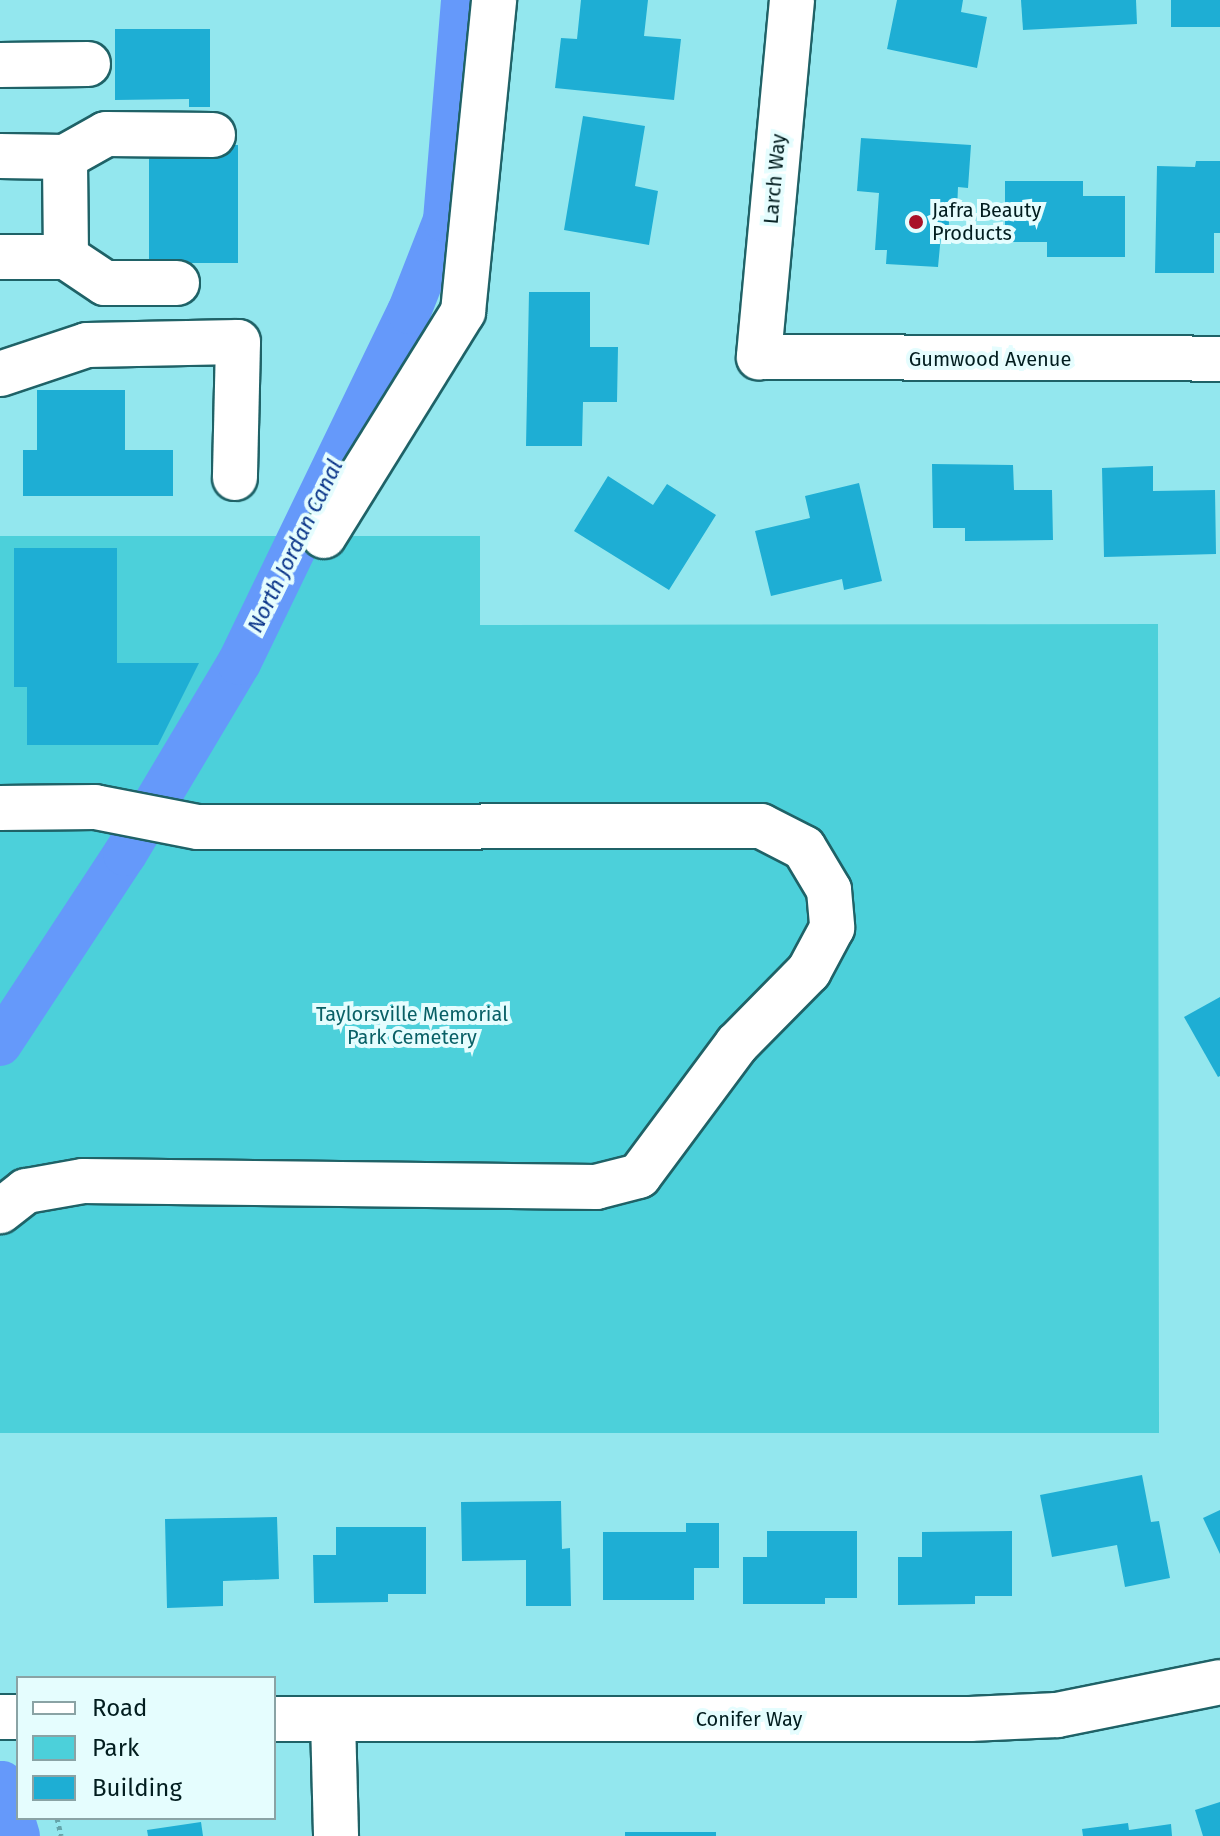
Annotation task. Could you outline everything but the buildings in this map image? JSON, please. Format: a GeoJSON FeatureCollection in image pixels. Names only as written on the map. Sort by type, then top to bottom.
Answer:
{"type":"FeatureCollection","features":[{"type":"Feature","properties":{"kind":"street"},"geometry":{"type":"LineString","coordinates":[[324,536],[463,312],[494,0]]}},
{"type":"Feature","properties":{"kind":"street","name":"Larch Way"},"geometry":{"type":"LineString","coordinates":[[759,357],[792,0]]}},
{"type":"Feature","properties":{"kind":"street"},"geometry":{"type":"LineString","coordinates":[[0,65],[88,64]]}},
{"type":"Feature","properties":{"kind":"street"},"geometry":{"type":"LineString","coordinates":[[0,156],[65,157],[106,134],[213,135]]}},
{"type":"Feature","properties":{"kind":"street"},"geometry":{"type":"LineString","coordinates":[[65,157],[66,257]]}},
{"type":"Feature","properties":{"kind":"street"},"geometry":{"type":"LineString","coordinates":[[0,257],[66,257],[105,283],[177,283]]}},
{"type":"Feature","properties":{"kind":"street"},"geometry":{"type":"LineString","coordinates":[[0,374],[87,345],[238,342],[235,478]]}},
{"type":"Feature","properties":{"kind":"street","name":"Gumwood Avenue"},"geometry":{"type":"LineString","coordinates":[[759,357],[1220,359]]}},
{"type":"Feature","properties":{"kind":"street"},"geometry":{"type":"LineString","coordinates":[[0,808],[118,812],[198,827],[761,826],[804,848],[829,890],[832,928],[809,971],[737,1044],[639,1176],[596,1187],[83,1181],[26,1191],[0,1211]]}},
{"type":"Feature","properties":{"kind":"street","name":"Conifer Way"},"geometry":{"type":"LineString","coordinates":[[276,1719],[970,1719],[1071,1713],[1220,1682]]}},
{"type":"Feature","properties":{"kind":"street"},"geometry":{"type":"LineString","coordinates":[[333,1720],[336,1836]]}},
{"type":"Feature","properties":{"kind":"green space","name":"Taylorsville Memorial Park Cemetery"},"geometry":{"type":"Polygon","coordinates":[[[0,536],[480,536],[480,625],[1158,624],[1159,1433],[0,1433],[0,536]]]}},
{"type":"Feature","properties":{"kind":"waterway","name":"North Jordan Canal"},"geometry":{"type":"LineString","coordinates":[[0,1044],[125,854],[239,663],[409,312],[445,220],[463,0]]}},
{"type":"Feature","properties":{"kind":"waterway","name":"North Jordan Canal"},"geometry":{"type":"LineString","coordinates":[[2,1783],[18,1836]]}},
{"type":"Feature","properties":{"kind":"place","name":"Jafra Beauty Products"},"geometry":{"type":"Point","coordinates":[916,222]}}]}
